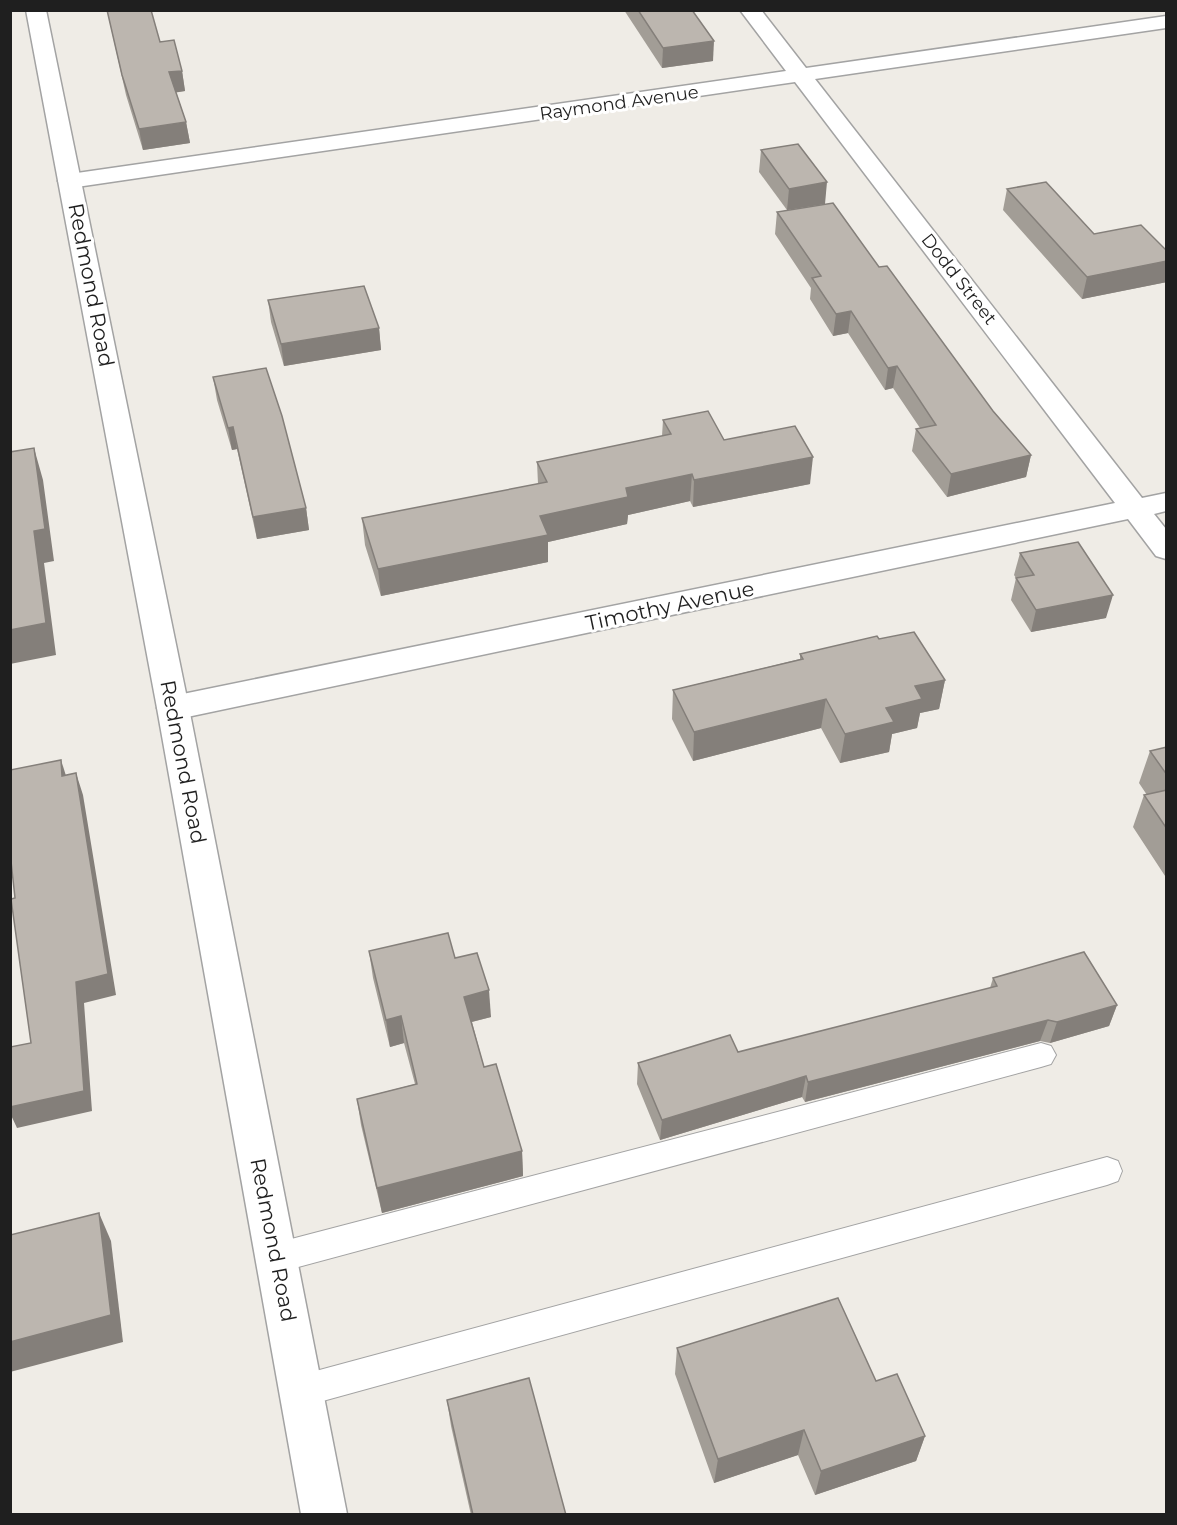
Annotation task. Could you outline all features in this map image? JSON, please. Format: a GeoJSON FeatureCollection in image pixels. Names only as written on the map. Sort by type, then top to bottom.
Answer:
{"type":"FeatureCollection","features":[{"type":"Feature","properties":{"kind":"street","name":"Redmond Road"},"geometry":{"type":"LineString","coordinates":[[36,10],[173,708],[324,1515]]}},
{"type":"Feature","properties":{"kind":"street","name":"Dodd Street"},"geometry":{"type":"LineString","coordinates":[[750,10],[1167,549]]}},
{"type":"Feature","properties":{"kind":"street","name":"Raymond Avenue"},"geometry":{"type":"LineString","coordinates":[[70,181],[804,77],[1167,22]]}},
{"type":"Feature","properties":{"kind":"street","name":"Timothy Avenue"},"geometry":{"type":"LineString","coordinates":[[173,708],[1167,502]]}},
{"type":"Feature","properties":{"kind":"lane"},"geometry":{"type":"LineString","coordinates":[[276,1258],[1041,1055]]}},
{"type":"Feature","properties":{"kind":"lane"},"geometry":{"type":"LineString","coordinates":[[301,1391],[1107,1171]]}},
{"type":"Feature","properties":{"kind":"building"},"geometry":{"type":"Polygon","coordinates":[[[107,10],[151,10],[160,42],[174,40],[182,71],[169,72],[186,122],[139,129],[122,75],[107,10]]]}},
{"type":"Feature","properties":{"kind":"building"},"geometry":{"type":"Polygon","coordinates":[[[638,10],[692,10],[714,41],[663,48],[638,10]]]}},
{"type":"Feature","properties":{"kind":"building"},"geometry":{"type":"Polygon","coordinates":[[[798,144],[827,182],[789,189],[761,150],[798,144]]]}},
{"type":"Feature","properties":{"kind":"building"},"geometry":{"type":"Polygon","coordinates":[[[1046,182],[1094,234],[1141,225],[1167,251],[1167,261],[1087,277],[1007,189],[1046,182]]]}},
{"type":"Feature","properties":{"kind":"building"},"geometry":{"type":"Polygon","coordinates":[[[833,203],[879,267],[887,266],[993,411],[1031,455],[951,474],[916,429],[936,425],[897,366],[888,368],[851,311],[836,314],[812,278],[821,276],[777,212],[833,203]]]}},
{"type":"Feature","properties":{"kind":"building"},"geometry":{"type":"Polygon","coordinates":[[[364,286],[379,328],[281,344],[268,300],[364,286]]]}},
{"type":"Feature","properties":{"kind":"building"},"geometry":{"type":"Polygon","coordinates":[[[266,368],[282,416],[306,508],[253,517],[233,427],[228,428],[213,377],[266,368]]]}},
{"type":"Feature","properties":{"kind":"building"},"geometry":{"type":"Polygon","coordinates":[[[708,411],[724,440],[795,426],[813,457],[694,480],[692,474],[626,488],[628,497],[540,516],[548,535],[378,569],[362,518],[547,482],[537,462],[671,434],[663,420],[708,411]]]}},
{"type":"Feature","properties":{"kind":"building"},"geometry":{"type":"Polygon","coordinates":[[[34,448],[45,529],[34,531],[46,623],[10,630],[10,452],[34,448]]]}},
{"type":"Feature","properties":{"kind":"building"},"geometry":{"type":"Polygon","coordinates":[[[1078,542],[1113,595],[1036,610],[1016,578],[1034,575],[1020,553],[1078,542]]]}},
{"type":"Feature","properties":{"kind":"building"},"geometry":{"type":"Polygon","coordinates":[[[914,632],[945,680],[915,686],[922,699],[886,708],[894,722],[845,734],[826,699],[694,732],[673,690],[803,659],[800,654],[877,636],[879,639],[914,632]]]}},
{"type":"Feature","properties":{"kind":"building"},"geometry":{"type":"Polygon","coordinates":[[[1167,747],[1167,775],[1150,751],[1167,747]]]}},
{"type":"Feature","properties":{"kind":"building"},"geometry":{"type":"Polygon","coordinates":[[[61,760],[62,776],[76,773],[108,974],[76,982],[84,1091],[10,1107],[10,1047],[31,1043],[11,899],[15,898],[10,852],[10,770],[61,760]]]}},
{"type":"Feature","properties":{"kind":"building"},"geometry":{"type":"Polygon","coordinates":[[[1167,790],[1167,829],[1144,795],[1167,790]]]}},
{"type":"Feature","properties":{"kind":"building"},"geometry":{"type":"Polygon","coordinates":[[[448,933],[455,958],[477,953],[489,990],[464,997],[484,1067],[496,1064],[522,1151],[377,1188],[357,1099],[417,1084],[401,1016],[386,1020],[369,951],[448,933]]]}},
{"type":"Feature","properties":{"kind":"building"},"geometry":{"type":"Polygon","coordinates":[[[1084,952],[1117,1005],[1057,1022],[1048,1020],[808,1082],[806,1076],[662,1120],[638,1063],[730,1035],[738,1052],[997,986],[993,978],[1084,952]]]}},
{"type":"Feature","properties":{"kind":"building"},"geometry":{"type":"Polygon","coordinates":[[[99,1213],[111,1315],[10,1342],[10,1235],[99,1213]]]}},
{"type":"Feature","properties":{"kind":"building"},"geometry":{"type":"Polygon","coordinates":[[[838,1298],[876,1381],[897,1374],[925,1436],[821,1471],[804,1430],[718,1459],[677,1348],[838,1298]]]}},
{"type":"Feature","properties":{"kind":"building"},"geometry":{"type":"Polygon","coordinates":[[[529,1378],[566,1515],[473,1515],[447,1400],[529,1378]]]}}]}
